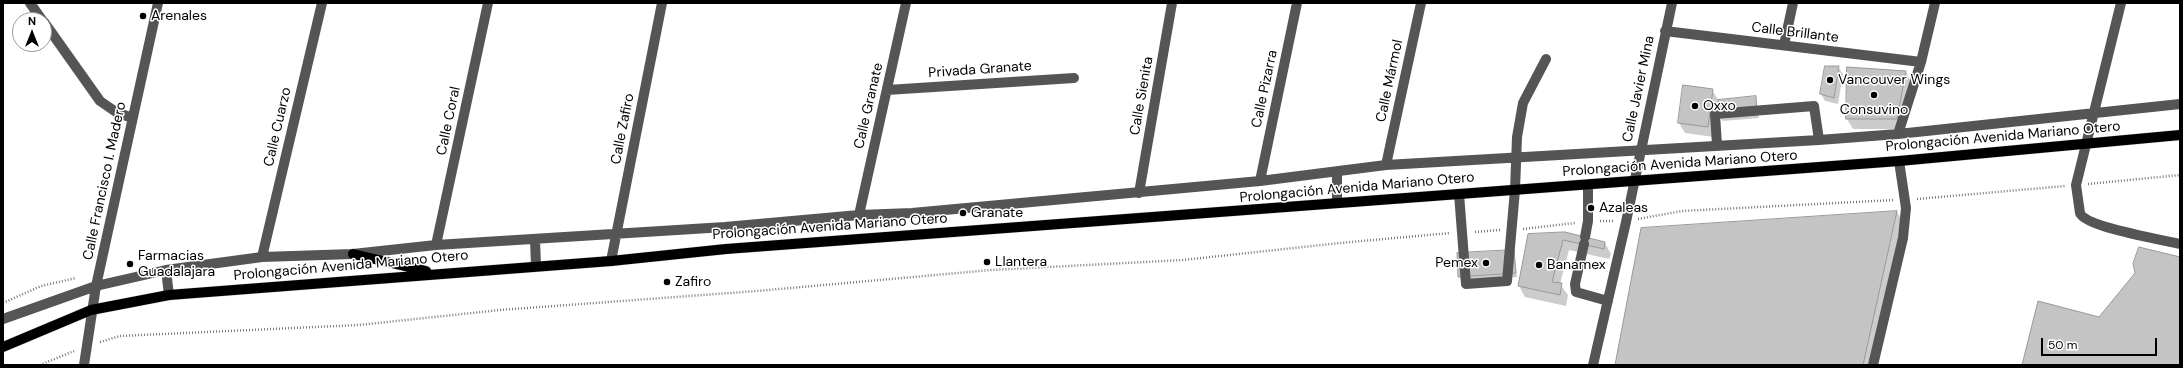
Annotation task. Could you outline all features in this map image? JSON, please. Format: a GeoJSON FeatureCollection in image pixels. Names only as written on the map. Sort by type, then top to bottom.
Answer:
{"type":"FeatureCollection","features":[{"type":"Feature","properties":{"kind":"main road","name":"Prolongación Avenida Mariano Otero"},"geometry":{"type":"LineString","coordinates":[[3,347],[91,310],[169,295],[434,273],[611,261],[726,249],[1899,161],[2180,135]]}},
{"type":"Feature","properties":{"kind":"main road"},"geometry":{"type":"LineString","coordinates":[[353,254],[434,273]]}},
{"type":"Feature","properties":{"kind":"street"},"geometry":{"type":"LineString","coordinates":[[30,3],[36,12]]}},
{"type":"Feature","properties":{"kind":"street","name":"Calle Francisco I. Madero"},"geometry":{"type":"LineString","coordinates":[[84,365],[91,310],[158,3]]}},
{"type":"Feature","properties":{"kind":"street","name":"Calle Cuarzo"},"geometry":{"type":"LineString","coordinates":[[262,257],[322,3]]}},
{"type":"Feature","properties":{"kind":"street","name":"Calle Coral"},"geometry":{"type":"LineString","coordinates":[[436,245],[488,3]]}},
{"type":"Feature","properties":{"kind":"street","name":"Calle Zafiro"},"geometry":{"type":"LineString","coordinates":[[611,261],[662,3]]}},
{"type":"Feature","properties":{"kind":"street","name":"Calle Granate"},"geometry":{"type":"LineString","coordinates":[[859,215],[906,3]]}},
{"type":"Feature","properties":{"kind":"street","name":"Calle Sienita"},"geometry":{"type":"LineString","coordinates":[[1139,193],[1172,3]]}},
{"type":"Feature","properties":{"kind":"street","name":"Calle Pizarra"},"geometry":{"type":"LineString","coordinates":[[1260,181],[1297,3]]}},
{"type":"Feature","properties":{"kind":"street","name":"Calle Mármol"},"geometry":{"type":"LineString","coordinates":[[1386,165],[1421,3]]}},
{"type":"Feature","properties":{"kind":"street","name":"Calle Javier Mina"},"geometry":{"type":"LineString","coordinates":[[1593,365],[1626,222],[1672,3]]}},
{"type":"Feature","properties":{"kind":"street"},"geometry":{"type":"LineString","coordinates":[[1784,45],[1794,3]]}},
{"type":"Feature","properties":{"kind":"street"},"geometry":{"type":"LineString","coordinates":[[1898,134],[1921,62],[1935,3]]}},
{"type":"Feature","properties":{"kind":"street"},"geometry":{"type":"LineString","coordinates":[[2120,3],[2076,185],[2080,213],[2084,218],[2123,232],[2180,244]]}},
{"type":"Feature","properties":{"kind":"street","name":"Calle Brillante"},"geometry":{"type":"LineString","coordinates":[[1665,31],[1921,62]]}},
{"type":"Feature","properties":{"kind":"street"},"geometry":{"type":"LineString","coordinates":[[52,34],[100,101],[116,112],[132,118]]}},
{"type":"Feature","properties":{"kind":"street"},"geometry":{"type":"LineString","coordinates":[[1459,194],[1466,284],[1507,281],[1515,190],[1517,136],[1523,103],[1546,59]]}},
{"type":"Feature","properties":{"kind":"street","name":"Privada Granate"},"geometry":{"type":"LineString","coordinates":[[887,90],[1074,78]]}},
{"type":"Feature","properties":{"kind":"street","name":"Prolongación Avenida Mariano Otero"},"geometry":{"type":"LineString","coordinates":[[3,319],[96,286],[166,270],[262,257],[353,254],[436,245],[725,227],[859,215],[912,213],[1260,181],[1386,165],[1820,140],[1898,134],[2180,104]]}},
{"type":"Feature","properties":{"kind":"street"},"geometry":{"type":"LineString","coordinates":[[1717,145],[1715,114],[1814,106],[1820,140]]}},
{"type":"Feature","properties":{"kind":"street"},"geometry":{"type":"LineString","coordinates":[[1873,365],[1903,238],[1906,208],[1899,161]]}},
{"type":"Feature","properties":{"kind":"street"},"geometry":{"type":"LineString","coordinates":[[1337,172],[1337,203]]}},
{"type":"Feature","properties":{"kind":"street"},"geometry":{"type":"LineString","coordinates":[[1588,185],[1588,221],[1576,284],[1576,292],[1608,301]]}},
{"type":"Feature","properties":{"kind":"street"},"geometry":{"type":"LineString","coordinates":[[535,239],[536,266]]}},
{"type":"Feature","properties":{"kind":"street"},"geometry":{"type":"LineString","coordinates":[[166,270],[169,295]]}},
{"type":"Feature","properties":{"kind":"path"},"geometry":{"type":"LineString","coordinates":[[40,365],[86,346],[120,336],[359,325],[500,310],[757,291],[991,270],[1183,260],[1340,243],[1463,232],[1512,230],[1588,221],[1626,222],[1682,211],[1905,200],[2180,175]]}},
{"type":"Feature","properties":{"kind":"building","name":"Vancouver Wings"},"geometry":{"type":"Polygon","coordinates":[[[1825,66],[1839,66],[1834,98],[1820,94],[1825,66]]]}},
{"type":"Feature","properties":{"kind":"building","name":"Consuvino"},"geometry":{"type":"Polygon","coordinates":[[[1847,67],[1906,71],[1897,119],[1846,119],[1847,67]]]}},
{"type":"Feature","properties":{"kind":"building","name":"Oxxo"},"geometry":{"type":"Polygon","coordinates":[[[1683,85],[1713,89],[1708,127],[1678,123],[1683,85]]]}},
{"type":"Feature","properties":{"kind":"building"},"geometry":{"type":"Polygon","coordinates":[[[1756,96],[1757,114],[1720,118],[1718,100],[1756,96]]]}},
{"type":"Feature","properties":{"kind":"building"},"geometry":{"type":"Polygon","coordinates":[[[1897,211],[1863,365],[1615,365],[1641,228],[1897,211]]]}},
{"type":"Feature","properties":{"kind":"building","name":"Banamex"},"geometry":{"type":"Polygon","coordinates":[[[1565,232],[1605,242],[1604,249],[1563,240],[1552,282],[1562,283],[1560,295],[1518,286],[1528,234],[1565,232]]]}},
{"type":"Feature","properties":{"kind":"building"},"geometry":{"type":"Polygon","coordinates":[[[2139,247],[2180,257],[2180,365],[2022,365],[2038,301],[2099,317],[2135,273],[2133,264],[2139,247]]]}},
{"type":"Feature","properties":{"kind":"building","name":"Pemex"},"geometry":{"type":"Polygon","coordinates":[[[1514,250],[1516,273],[1458,277],[1457,253],[1514,250]]]}},
{"type":"Feature","properties":{"kind":"place","name":"Arenales"},"geometry":{"type":"Point","coordinates":[143,16]}},
{"type":"Feature","properties":{"kind":"place","name":"Vancouver Wings"},"geometry":{"type":"Point","coordinates":[1830,80]}},
{"type":"Feature","properties":{"kind":"place","name":"Consuvino"},"geometry":{"type":"Point","coordinates":[1874,95]}},
{"type":"Feature","properties":{"kind":"place","name":"Oxxo"},"geometry":{"type":"Point","coordinates":[1695,106]}},
{"type":"Feature","properties":{"kind":"place","name":"Azaleas"},"geometry":{"type":"Point","coordinates":[1591,208]}},
{"type":"Feature","properties":{"kind":"place","name":"Granate"},"geometry":{"type":"Point","coordinates":[963,213]}},
{"type":"Feature","properties":{"kind":"place","name":"Llantera"},"geometry":{"type":"Point","coordinates":[987,262]}},
{"type":"Feature","properties":{"kind":"place","name":"Pemex"},"geometry":{"type":"Point","coordinates":[1486,263]}},
{"type":"Feature","properties":{"kind":"place","name":"Farmacias Guadalajara"},"geometry":{"type":"Point","coordinates":[130,264]}},
{"type":"Feature","properties":{"kind":"place","name":"Banamex"},"geometry":{"type":"Point","coordinates":[1539,265]}},
{"type":"Feature","properties":{"kind":"place","name":"Zafiro"},"geometry":{"type":"Point","coordinates":[667,282]}}]}
